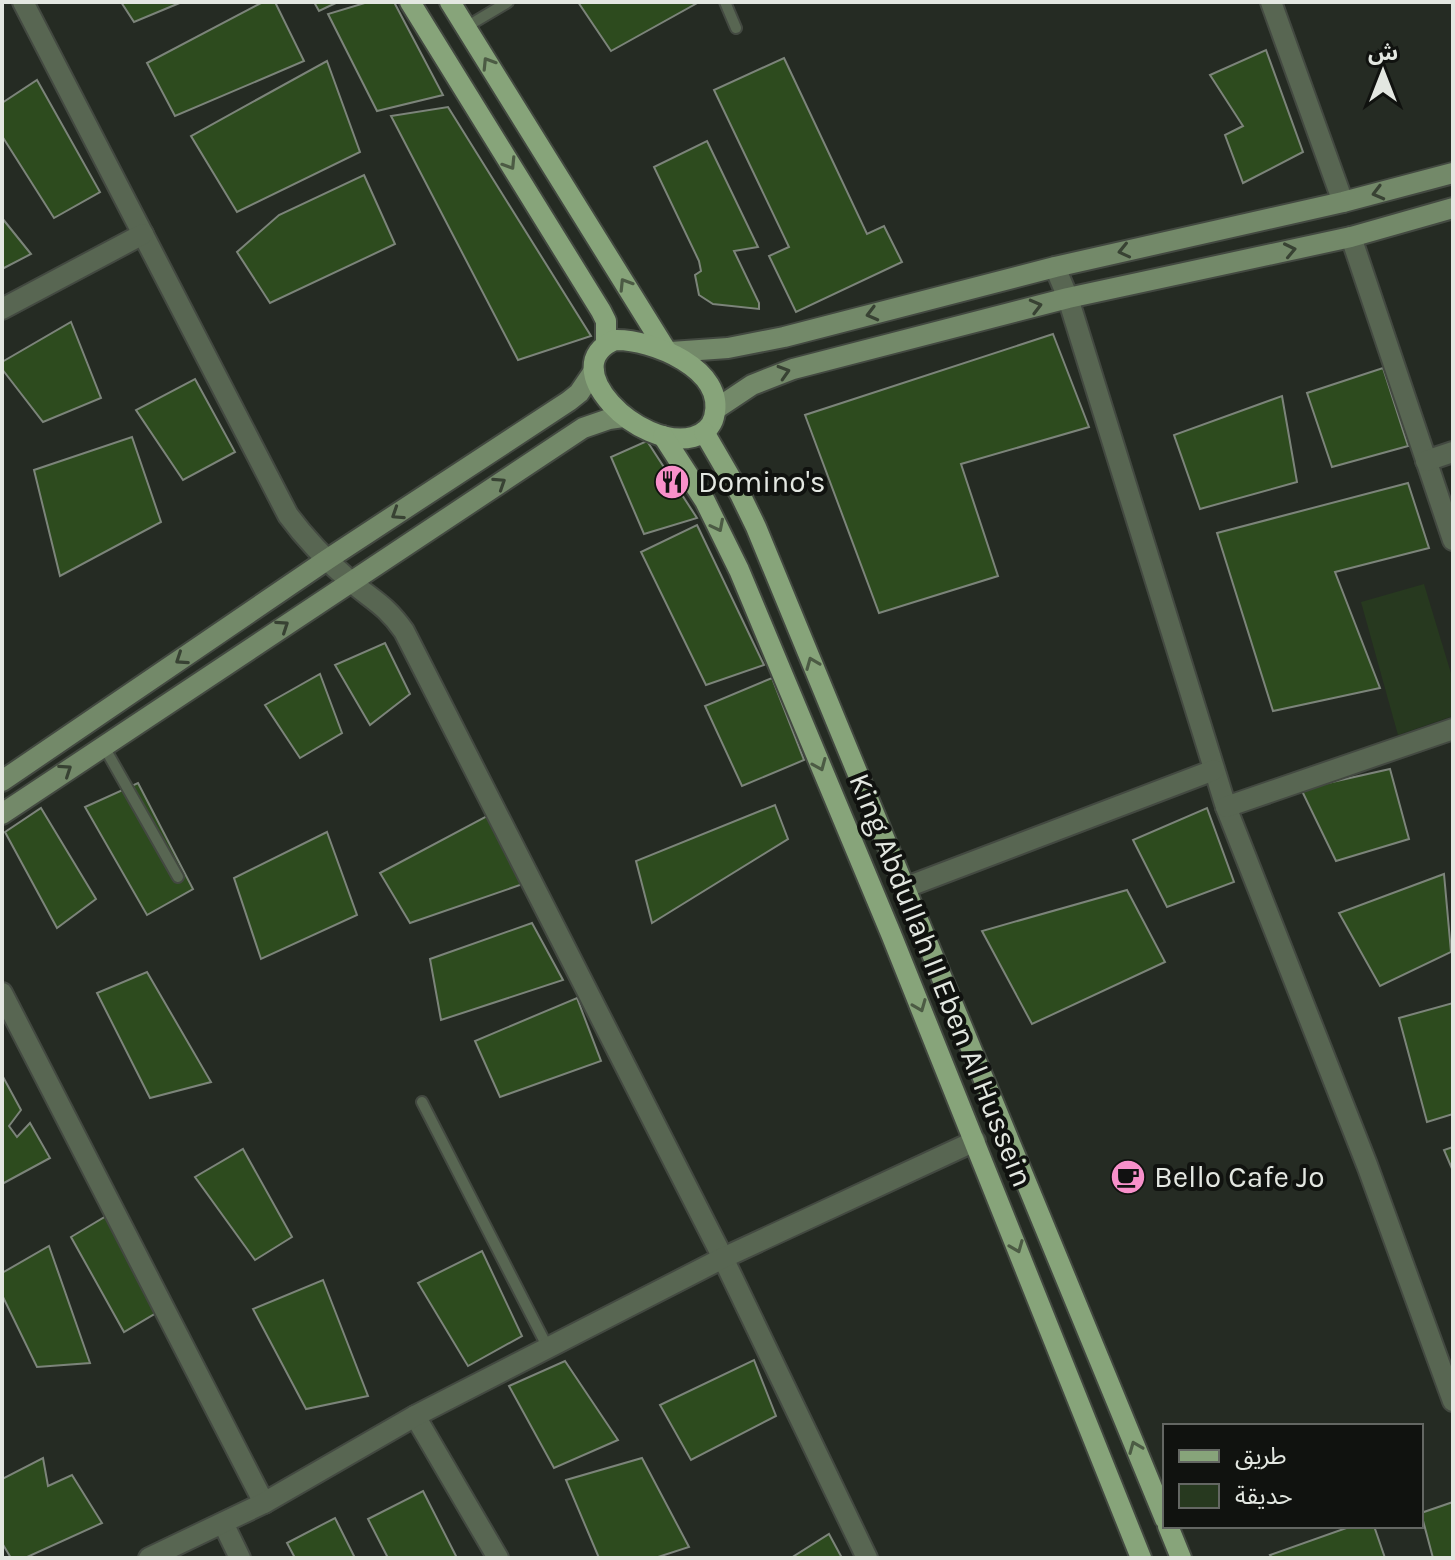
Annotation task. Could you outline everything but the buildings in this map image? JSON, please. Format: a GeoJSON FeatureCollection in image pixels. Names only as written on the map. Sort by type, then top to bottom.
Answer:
{"type":"FeatureCollection","features":[{"type":"Feature","properties":{"kind":"main road"},"geometry":{"type":"LineString","coordinates":[[410,2],[606,321],[606,344],[594,360],[594,371],[603,394],[623,417],[663,436],[692,438],[704,432],[713,422],[716,409],[714,396],[707,383],[684,361],[668,351],[641,342],[625,340],[606,344]]}},
{"type":"Feature","properties":{"kind":"main road"},"geometry":{"type":"LineString","coordinates":[[450,2],[668,351]]}},
{"type":"Feature","properties":{"kind":"main road","name":"King Abdullah II Eben Al Hussein"},"geometry":{"type":"LineString","coordinates":[[704,432],[756,527],[1163,1514]]}},
{"type":"Feature","properties":{"kind":"main road","name":"King Abdullah II Eben Al Hussein"},"geometry":{"type":"LineString","coordinates":[[663,436],[705,501],[739,570],[975,1141],[1141,1558]]}},
{"type":"Feature","properties":{"kind":"main road"},"geometry":{"type":"LineString","coordinates":[[1169,1528],[1181,1558]]}},
{"type":"Feature","properties":{"kind":"street"},"geometry":{"type":"LineString","coordinates":[[23,2],[288,515],[350,581],[390,611],[404,631],[723,1258],[867,1558]]}},
{"type":"Feature","properties":{"kind":"street"},"geometry":{"type":"LineString","coordinates":[[1271,2],[1343,202]]}},
{"type":"Feature","properties":{"kind":"street"},"geometry":{"type":"LineString","coordinates":[[668,351],[714,350],[756,343],[1055,267],[1343,202],[1453,173]]}},
{"type":"Feature","properties":{"kind":"street"},"geometry":{"type":"LineString","coordinates":[[716,409],[743,390],[773,376],[1068,298],[1351,237],[1453,208]]}},
{"type":"Feature","properties":{"kind":"street"},"geometry":{"type":"LineString","coordinates":[[2,309],[143,234]]}},
{"type":"Feature","properties":{"kind":"street"},"geometry":{"type":"LineString","coordinates":[[1351,237],[1453,540]]}},
{"type":"Feature","properties":{"kind":"street"},"geometry":{"type":"LineString","coordinates":[[1055,267],[1068,298],[1226,807],[1367,1165],[1453,1401]]}},
{"type":"Feature","properties":{"kind":"street"},"geometry":{"type":"LineString","coordinates":[[2,781],[328,559],[569,401],[579,393],[594,371]]}},
{"type":"Feature","properties":{"kind":"street"},"geometry":{"type":"LineString","coordinates":[[2,814],[583,428],[623,417]]}},
{"type":"Feature","properties":{"kind":"street"},"geometry":{"type":"LineString","coordinates":[[1426,461],[1453,452]]}},
{"type":"Feature","properties":{"kind":"street"},"geometry":{"type":"LineString","coordinates":[[1226,807],[1453,729]]}},
{"type":"Feature","properties":{"kind":"street"},"geometry":{"type":"LineString","coordinates":[[904,888],[1214,770]]}},
{"type":"Feature","properties":{"kind":"street"},"geometry":{"type":"LineString","coordinates":[[2,993],[264,1503]]}},
{"type":"Feature","properties":{"kind":"street"},"geometry":{"type":"LineString","coordinates":[[149,1558],[264,1503],[415,1416],[723,1258],[975,1141]]}},
{"type":"Feature","properties":{"kind":"street"},"geometry":{"type":"LineString","coordinates":[[415,1416],[498,1558]]}},
{"type":"Feature","properties":{"kind":"street"},"geometry":{"type":"LineString","coordinates":[[223,1523],[240,1558]]}},
{"type":"Feature","properties":{"kind":"lane"},"geometry":{"type":"LineString","coordinates":[[466,27],[508,2]]}},
{"type":"Feature","properties":{"kind":"lane"},"geometry":{"type":"LineString","coordinates":[[725,2],[736,28]]}},
{"type":"Feature","properties":{"kind":"lane"},"geometry":{"type":"LineString","coordinates":[[103,745],[178,877]]}},
{"type":"Feature","properties":{"kind":"lane"},"geometry":{"type":"LineString","coordinates":[[422,1102],[548,1348]]}},
{"type":"Feature","properties":{"kind":"green space"},"geometry":{"type":"Polygon","coordinates":[[[1424,584],[1453,680],[1453,716],[1398,735],[1361,602],[1424,584]]]}},
{"type":"Feature","properties":{"kind":"place","name":"Domino's"},"geometry":{"type":"Point","coordinates":[672,482]}},
{"type":"Feature","properties":{"kind":"place","name":"Bello Cafe Jo"},"geometry":{"type":"Point","coordinates":[1128,1177]}}]}
